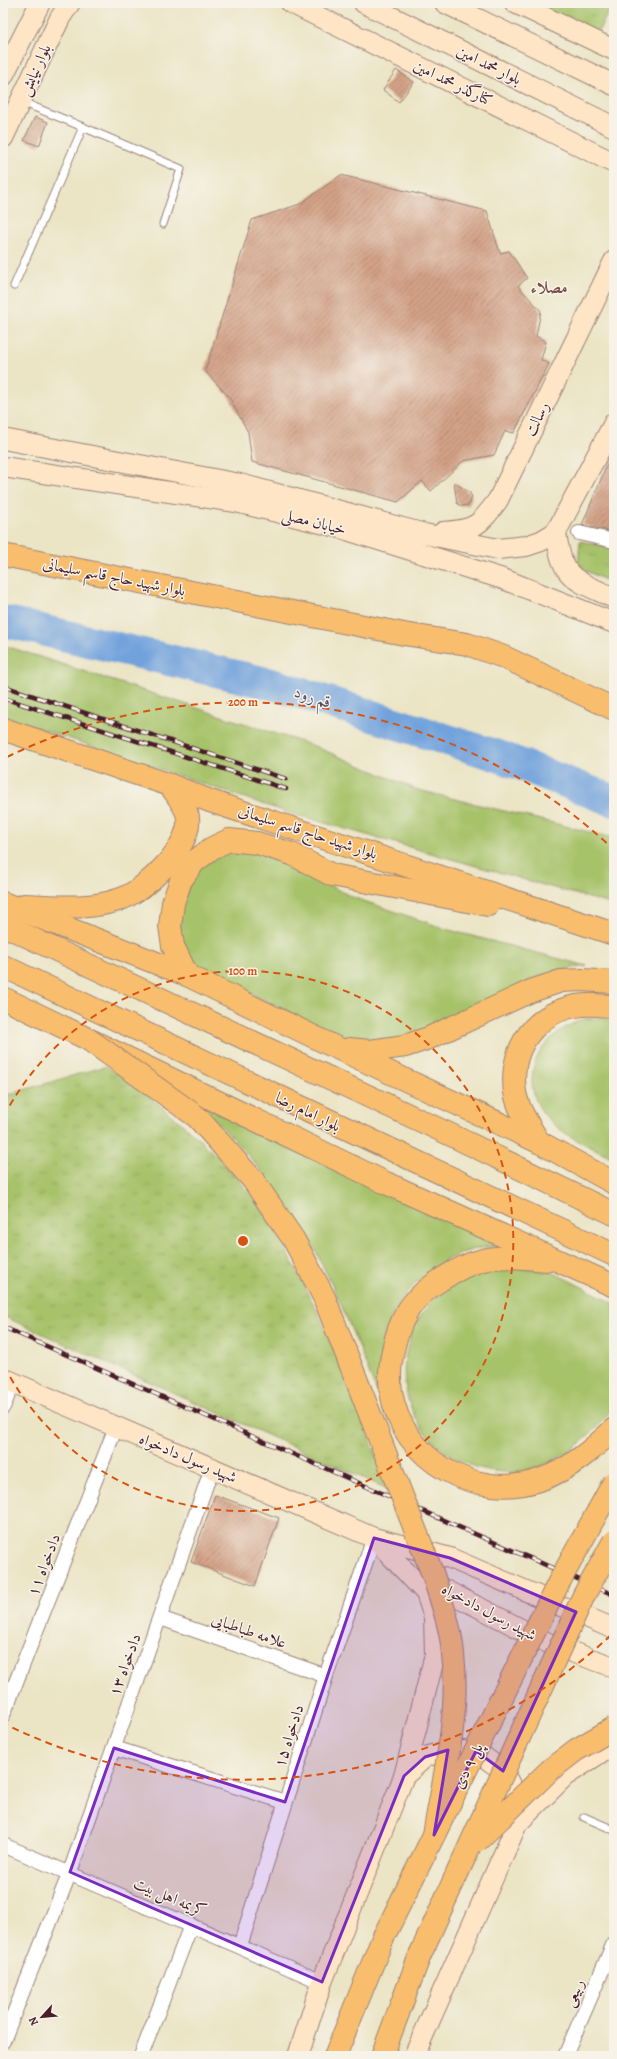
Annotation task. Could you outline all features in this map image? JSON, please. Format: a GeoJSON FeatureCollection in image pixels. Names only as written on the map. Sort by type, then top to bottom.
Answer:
{"type":"FeatureCollection","features":[{"type":"Feature","properties":{"kind":"main road","name":"بلوار شهید حاج قاسم سلیمانی"},"geometry":{"type":"LineString","coordinates":[[3,555],[404,634],[467,644],[504,657],[614,709]]}},
{"type":"Feature","properties":{"kind":"main road","name":"بلوار شهید حاج قاسم سلیمانی"},"geometry":{"type":"LineString","coordinates":[[3,729],[170,785],[210,800],[392,859],[565,920],[614,934]]}},
{"type":"Feature","properties":{"kind":"main road"},"geometry":{"type":"LineString","coordinates":[[5,911],[85,906],[119,900],[146,884],[165,866],[178,848],[187,829],[188,817],[184,807],[170,785]]}},
{"type":"Feature","properties":{"kind":"main road"},"geometry":{"type":"LineString","coordinates":[[187,975],[173,946],[170,926],[173,903],[181,880],[194,862],[212,848],[230,840],[257,843],[292,854],[332,875],[565,920]]}},
{"type":"Feature","properties":{"kind":"main road"},"geometry":{"type":"LineString","coordinates":[[5,911],[187,975],[337,1048],[539,1142],[614,1182]]}},
{"type":"Feature","properties":{"kind":"main road"},"geometry":{"type":"LineString","coordinates":[[5,911],[449,1134],[614,1214]]}},
{"type":"Feature","properties":{"kind":"main road","name":"بلوار امام رضا"},"geometry":{"type":"LineString","coordinates":[[3,966],[614,1256]]}},
{"type":"Feature","properties":{"kind":"main road"},"geometry":{"type":"LineString","coordinates":[[337,1048],[370,1051],[405,1046],[429,1038],[531,991],[551,984],[582,980],[614,982]]}},
{"type":"Feature","properties":{"kind":"main road"},"geometry":{"type":"LineString","coordinates":[[3,998],[386,1183],[564,1262],[614,1286]]}},
{"type":"Feature","properties":{"kind":"main road"},"geometry":{"type":"LineString","coordinates":[[539,1142],[523,1116],[515,1093],[517,1057],[524,1039],[539,1023],[556,1011],[584,1005],[614,1007]]}},
{"type":"Feature","properties":{"kind":"main road"},"geometry":{"type":"LineString","coordinates":[[88,1039],[197,1117],[253,1180],[294,1240],[324,1296],[433,1575],[452,1647],[455,1697],[434,1835]]}},
{"type":"Feature","properties":{"kind":"main road"},"geometry":{"type":"LineString","coordinates":[[564,1262],[518,1258],[485,1260],[468,1264],[448,1274],[426,1291],[407,1311],[390,1363],[391,1391],[398,1414],[409,1436],[425,1454],[446,1470],[467,1481],[495,1485],[519,1485],[543,1479],[568,1466],[614,1429]]}},
{"type":"Feature","properties":{"kind":"main road","name":"پل ۹ دی"},"geometry":{"type":"LineString","coordinates":[[335,2056],[383,1938],[558,1584],[614,1482]]}},
{"type":"Feature","properties":{"kind":"main road"},"geometry":{"type":"LineString","coordinates":[[382,2056],[420,1955],[584,1595],[614,1541]]}},
{"type":"Feature","properties":{"kind":"main road"},"geometry":{"type":"LineString","coordinates":[[468,1850],[550,1770],[576,1750],[614,1728]]}},
{"type":"Feature","properties":{"kind":"street","name":"بلوار نیایش"},"geometry":{"type":"LineString","coordinates":[[3,76],[40,3]]}},
{"type":"Feature","properties":{"kind":"street","name":"بلوار نیایش"},"geometry":{"type":"LineString","coordinates":[[3,138],[60,18],[70,3]]}},
{"type":"Feature","properties":{"kind":"street","name":"کنارگذر محمد امین"},"geometry":{"type":"LineString","coordinates":[[291,3],[614,163]]}},
{"type":"Feature","properties":{"kind":"street","name":"بلوار محمد امین"},"geometry":{"type":"LineString","coordinates":[[364,3],[614,127]]}},
{"type":"Feature","properties":{"kind":"street"},"geometry":{"type":"LineString","coordinates":[[445,3],[614,85]]}},
{"type":"Feature","properties":{"kind":"street"},"geometry":{"type":"LineString","coordinates":[[515,3],[614,50]]}},
{"type":"Feature","properties":{"kind":"street","name":"رسالت"},"geometry":{"type":"LineString","coordinates":[[425,534],[466,530],[484,519],[498,500],[614,261]]}},
{"type":"Feature","properties":{"kind":"street"},"geometry":{"type":"LineString","coordinates":[[614,423],[557,528],[558,552],[566,572],[578,581],[614,598]]}},
{"type":"Feature","properties":{"kind":"street","name":"خیابان مصلی"},"geometry":{"type":"LineString","coordinates":[[3,439],[240,484],[425,534],[498,549],[526,546],[541,541],[557,528]]}},
{"type":"Feature","properties":{"kind":"street","name":"خیابان مصلی"},"geometry":{"type":"LineString","coordinates":[[3,467],[236,502],[337,527],[503,579],[614,623]]}},
{"type":"Feature","properties":{"kind":"street"},"geometry":{"type":"LineString","coordinates":[[579,533],[614,541]]}},
{"type":"Feature","properties":{"kind":"street"},"geometry":{"type":"LineString","coordinates":[[3,1407],[8,1380]]}},
{"type":"Feature","properties":{"kind":"street","name":"شهید رسول دادخواه"},"geometry":{"type":"LineString","coordinates":[[8,1380],[374,1538],[450,1558],[614,1628]]}},
{"type":"Feature","properties":{"kind":"street","name":"دادخواه ۱۱"},"geometry":{"type":"LineString","coordinates":[[3,1715],[116,1427]]}},
{"type":"Feature","properties":{"kind":"street","name":"دادخواه ۱۳"},"geometry":{"type":"LineString","coordinates":[[3,2041],[70,1872],[212,1468]]}},
{"type":"Feature","properties":{"kind":"street"},"geometry":{"type":"LineString","coordinates":[[298,2056],[322,1982],[404,1776],[435,1655],[434,1617],[426,1593],[374,1538]]}},
{"type":"Feature","properties":{"kind":"street","name":"شهید رسول دادخواه"},"geometry":{"type":"LineString","coordinates":[[374,1538],[441,1588],[552,1645],[614,1667]]}},
{"type":"Feature","properties":{"kind":"street","name":"دادخواه ۱۵"},"geometry":{"type":"LineString","coordinates":[[240,1946],[326,1676],[374,1538]]}},
{"type":"Feature","properties":{"kind":"street","name":"علامه طباطبایی"},"geometry":{"type":"LineString","coordinates":[[160,1618],[326,1676]]}},
{"type":"Feature","properties":{"kind":"street"},"geometry":{"type":"LineString","coordinates":[[414,2056],[517,1824],[565,1776],[614,1744]]}},
{"type":"Feature","properties":{"kind":"street"},"geometry":{"type":"LineString","coordinates":[[114,1748],[285,1802]]}},
{"type":"Feature","properties":{"kind":"street"},"geometry":{"type":"LineString","coordinates":[[404,1776],[425,1757],[452,1749],[480,1754],[503,1771],[510,1783],[516,1796],[517,1824]]}},
{"type":"Feature","properties":{"kind":"street","name":"کریمه اهل بیت"},"geometry":{"type":"LineString","coordinates":[[3,1845],[70,1872],[322,1982]]}},
{"type":"Feature","properties":{"kind":"street"},"geometry":{"type":"LineString","coordinates":[[141,2056],[191,1925]]}},
{"type":"Feature","properties":{"kind":"street","name":"ربیعی"},"geometry":{"type":"LineString","coordinates":[[565,2056],[614,1943]]}},
{"type":"Feature","properties":{"kind":"lane"},"geometry":{"type":"LineString","coordinates":[[21,101],[181,169],[163,224]]}},
{"type":"Feature","properties":{"kind":"lane"},"geometry":{"type":"LineString","coordinates":[[14,286],[83,127]]}},
{"type":"Feature","properties":{"kind":"lane"},"geometry":{"type":"LineString","coordinates":[[584,1817],[614,1830]]}},
{"type":"Feature","properties":{"kind":"highlighted area"},"geometry":{"type":"Polygon","coordinates":[[[374,1538],[450,1558],[576,1612],[503,1771],[476,1751],[434,1835],[448,1750],[425,1757],[404,1776],[322,1982],[70,1872],[114,1748],[285,1802],[374,1538]]]}},
{"type":"Feature","properties":{"kind":"green space"},"geometry":{"type":"Polygon","coordinates":[[[530,3],[613,3],[595,38],[530,3]]]}},
{"type":"Feature","properties":{"kind":"green space"},"geometry":{"type":"Polygon","coordinates":[[[580,541],[614,548],[614,584],[578,567],[580,541]]]}},
{"type":"Feature","properties":{"kind":"green space"},"geometry":{"type":"Polygon","coordinates":[[[3,645],[314,746],[418,790],[614,838],[614,905],[286,812],[3,716],[3,645]]]}},
{"type":"Feature","properties":{"kind":"green space"},"geometry":{"type":"Polygon","coordinates":[[[228,848],[254,852],[289,865],[352,897],[449,930],[587,966],[553,971],[512,989],[456,1019],[396,1040],[355,1039],[318,1026],[204,971],[190,956],[180,935],[180,903],[198,870],[228,848]]]}},
{"type":"Feature","properties":{"kind":"green space"},"geometry":{"type":"Polygon","coordinates":[[[603,1018],[614,1023],[614,1158],[576,1140],[551,1122],[544,1114],[533,1089],[532,1076],[535,1064],[540,1052],[548,1041],[558,1032],[579,1020],[603,1018]]]}},
{"type":"Feature","properties":{"kind":"green space"},"geometry":{"type":"Polygon","coordinates":[[[106,1066],[162,1107],[213,1152],[244,1186],[259,1206],[285,1249],[323,1324],[390,1490],[3,1316],[3,1096],[106,1066]]]}},
{"type":"Feature","properties":{"kind":"green space"},"geometry":{"type":"Polygon","coordinates":[[[199,1104],[511,1246],[492,1246],[481,1248],[449,1258],[421,1278],[409,1290],[399,1304],[385,1334],[380,1357],[378,1395],[350,1325],[318,1256],[306,1235],[279,1194],[264,1175],[233,1139],[199,1104]]]}},
{"type":"Feature","properties":{"kind":"green space"},"geometry":{"type":"Polygon","coordinates":[[[521,1267],[554,1273],[614,1303],[614,1406],[584,1440],[559,1457],[531,1469],[516,1472],[502,1472],[480,1468],[459,1460],[441,1448],[426,1434],[415,1416],[408,1397],[404,1376],[406,1355],[412,1333],[424,1311],[441,1292],[461,1278],[473,1273],[498,1268],[521,1267]]]}},
{"type":"Feature","properties":{"kind":"building"},"geometry":{"type":"Polygon","coordinates":[[[396,70],[414,82],[399,102],[383,90],[396,70]]]}},
{"type":"Feature","properties":{"kind":"building"},"geometry":{"type":"Polygon","coordinates":[[[35,117],[48,122],[39,146],[24,140],[35,117]]]}},
{"type":"Feature","properties":{"kind":"building"},"geometry":{"type":"Polygon","coordinates":[[[341,175],[487,211],[500,253],[509,251],[527,278],[518,286],[541,311],[536,336],[546,342],[541,360],[549,364],[514,433],[505,431],[494,455],[463,461],[431,491],[422,481],[398,502],[252,462],[248,432],[229,397],[205,371],[252,220],[300,204],[341,175]]]}},
{"type":"Feature","properties":{"kind":"building"},"geometry":{"type":"Polygon","coordinates":[[[614,448],[614,532],[582,525],[614,448]]]}},
{"type":"Feature","properties":{"kind":"building"},"geometry":{"type":"Polygon","coordinates":[[[454,482],[470,493],[472,497],[469,505],[461,506],[457,503],[454,482]]]}},
{"type":"Feature","properties":{"kind":"building"},"geometry":{"type":"Polygon","coordinates":[[[215,1495],[279,1518],[255,1586],[191,1562],[215,1495]]]}},
{"type":"Feature","properties":{"kind":"waterway","name":"قم رود"},"geometry":{"type":"LineString","coordinates":[[3,621],[275,685],[501,757],[614,801]]}},
{"type":"Feature","properties":{"kind":"railway"},"geometry":{"type":"LineString","coordinates":[[3,686],[286,779]]}},
{"type":"Feature","properties":{"kind":"railway"},"geometry":{"type":"LineString","coordinates":[[3,698],[286,789]]}},
{"type":"Feature","properties":{"kind":"railway"},"geometry":{"type":"LineString","coordinates":[[3,1327],[614,1595]]}},
{"type":"Feature","properties":{"kind":"district","name":"مصلاء"},"geometry":{"type":"Point","coordinates":[549,287]}}]}
